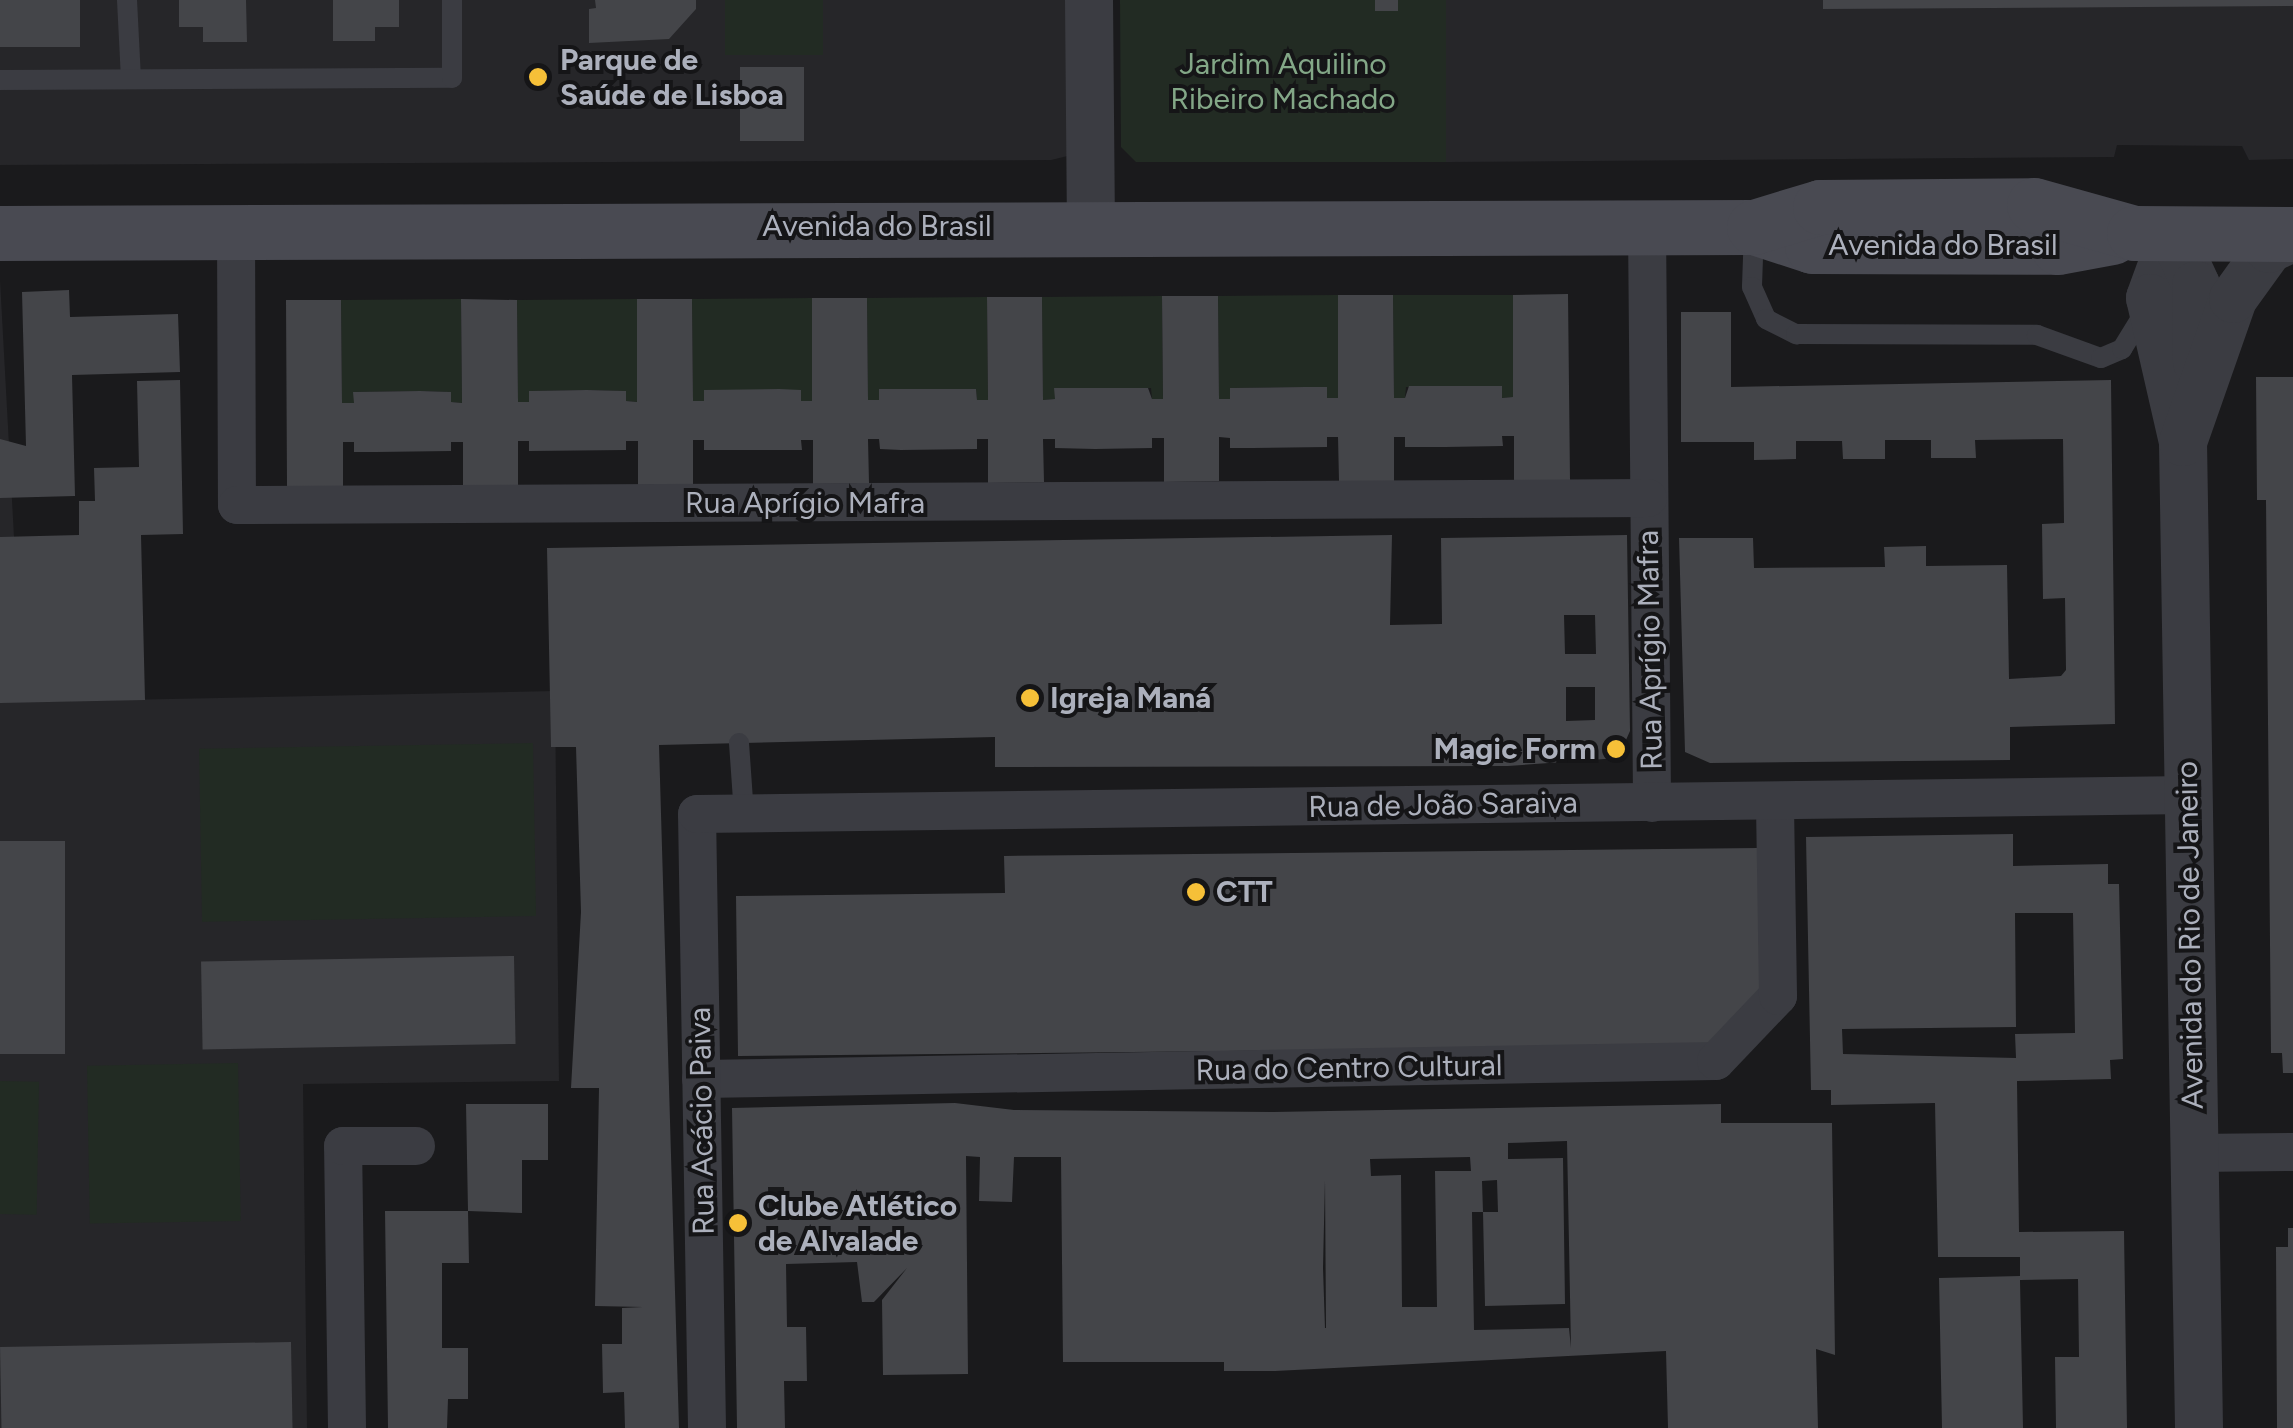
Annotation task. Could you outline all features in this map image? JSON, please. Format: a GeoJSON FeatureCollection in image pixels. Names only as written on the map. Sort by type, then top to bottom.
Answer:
{"type":"FeatureCollection","features":[{"type":"Feature","properties":{"kind":"main road","name":"Avenida do Brasil"},"geometry":{"type":"LineString","coordinates":[[0,233],[1090,225],[1754,227],[1820,207],[2034,205],[2153,234],[2293,236]]}},
{"type":"Feature","properties":{"kind":"street"},"geometry":{"type":"LineString","coordinates":[[1089,0],[1090,225]]}},
{"type":"Feature","properties":{"kind":"street","name":"Rua Aprígio Mafra"},"geometry":{"type":"LineString","coordinates":[[1647,226],[1652,803]]}},
{"type":"Feature","properties":{"kind":"street","name":"Rua Aprígio Mafra"},"geometry":{"type":"LineString","coordinates":[[236,229],[237,505],[1648,498]]}},
{"type":"Feature","properties":{"kind":"street"},"geometry":{"type":"LineString","coordinates":[[2150,298],[2153,234]]}},
{"type":"Feature","properties":{"kind":"street","name":"Avenida do Rio de Janeiro"},"geometry":{"type":"LineString","coordinates":[[2153,234],[2196,285],[2197,391]]}},
{"type":"Feature","properties":{"kind":"street","name":"Avenida do Rio de Janeiro"},"geometry":{"type":"LineString","coordinates":[[2183,442],[2197,391],[2241,284],[2269,249],[2293,236]]}},
{"type":"Feature","properties":{"kind":"street","name":"Avenida do Rio de Janeiro"},"geometry":{"type":"LineString","coordinates":[[2150,298],[2183,442],[2198,1428]]}},
{"type":"Feature","properties":{"kind":"street","name":"Rua de João Saraiva"},"geometry":{"type":"LineString","coordinates":[[697,814],[1775,804],[2189,795]]}},
{"type":"Feature","properties":{"kind":"street","name":"Rua do Centro Cultural"},"geometry":{"type":"LineString","coordinates":[[701,1079],[1716,1061],[1778,996],[1775,804]]}},
{"type":"Feature","properties":{"kind":"street","name":"Rua Acácio Paiva"},"geometry":{"type":"LineString","coordinates":[[697,814],[706,1428]]}},
{"type":"Feature","properties":{"kind":"street"},"geometry":{"type":"LineString","coordinates":[[348,1428],[343,1146],[416,1146]]}},
{"type":"Feature","properties":{"kind":"street"},"geometry":{"type":"LineString","coordinates":[[2193,1153],[2293,1152]]}},
{"type":"Feature","properties":{"kind":"lane"},"geometry":{"type":"LineString","coordinates":[[127,0],[131,79]]}},
{"type":"Feature","properties":{"kind":"lane"},"geometry":{"type":"LineString","coordinates":[[0,80],[452,78],[452,0]]}},
{"type":"Feature","properties":{"kind":"lane"},"geometry":{"type":"LineString","coordinates":[[1754,227],[1752,287],[1766,319],[1796,334],[2037,335],[2100,358],[2130,340],[2150,298]]}},
{"type":"Feature","properties":{"kind":"lane"},"geometry":{"type":"LineString","coordinates":[[738,743],[744,814]]}},
{"type":"Feature","properties":{"kind":"shaded area","name":"Parque de Saúde de Lisboa"},"geometry":{"type":"Polygon","coordinates":[[[0,0],[1075,0],[1076,154],[1051,160],[0,165],[0,0]]]}},
{"type":"Feature","properties":{"kind":"shaded area"},"geometry":{"type":"Polygon","coordinates":[[[1446,0],[2293,0],[2293,159],[2249,160],[2242,146],[2117,145],[2114,157],[1446,162],[1446,0]]]}},
{"type":"Feature","properties":{"kind":"shaded area"},"geometry":{"type":"Polygon","coordinates":[[[0,280],[23,702],[555,691],[559,1081],[303,1084],[307,1428],[0,1428],[0,280]]]}},
{"type":"Feature","properties":{"kind":"green space"},"geometry":{"type":"Polygon","coordinates":[[[725,0],[823,0],[823,55],[725,55],[725,0]]]}},
{"type":"Feature","properties":{"kind":"green space","name":"Jardim Aquilino Ribeiro Machado"},"geometry":{"type":"Polygon","coordinates":[[[1120,0],[1446,0],[1446,162],[1136,162],[1121,147],[1120,0]]]}},
{"type":"Feature","properties":{"kind":"green space"},"geometry":{"type":"Polygon","coordinates":[[[1338,295],[1338,398],[1327,398],[1326,387],[1230,388],[1230,399],[1219,399],[1218,296],[1338,295]]]}},
{"type":"Feature","properties":{"kind":"green space"},"geometry":{"type":"Polygon","coordinates":[[[1393,295],[1513,295],[1513,397],[1502,398],[1501,386],[1406,387],[1405,398],[1394,398],[1393,295]]]}},
{"type":"Feature","properties":{"kind":"green space"},"geometry":{"type":"Polygon","coordinates":[[[1162,296],[1163,399],[1152,399],[1151,388],[1055,388],[1055,399],[1043,400],[1042,297],[1162,296]]]}},
{"type":"Feature","properties":{"kind":"green space"},"geometry":{"type":"Polygon","coordinates":[[[987,297],[988,400],[977,400],[976,389],[880,389],[879,400],[868,400],[867,298],[987,297]]]}},
{"type":"Feature","properties":{"kind":"green space"},"geometry":{"type":"Polygon","coordinates":[[[812,298],[812,401],[801,401],[800,390],[705,390],[704,401],[693,401],[692,299],[812,298]]]}},
{"type":"Feature","properties":{"kind":"green space"},"geometry":{"type":"Polygon","coordinates":[[[461,299],[462,403],[451,402],[450,392],[420,391],[354,392],[354,403],[342,403],[341,300],[461,299]]]}},
{"type":"Feature","properties":{"kind":"green space"},"geometry":{"type":"Polygon","coordinates":[[[637,299],[637,402],[626,401],[625,391],[587,390],[529,391],[529,402],[518,402],[517,300],[637,299]]]}},
{"type":"Feature","properties":{"kind":"green space"},"geometry":{"type":"Polygon","coordinates":[[[533,743],[536,916],[202,922],[199,749],[533,743]]]}},
{"type":"Feature","properties":{"kind":"green space"},"geometry":{"type":"Polygon","coordinates":[[[238,1063],[241,1221],[90,1224],[87,1066],[238,1063]]]}},
{"type":"Feature","properties":{"kind":"green space"},"geometry":{"type":"Polygon","coordinates":[[[0,1081],[39,1082],[37,1215],[0,1214],[0,1081]]]}},
{"type":"Feature","properties":{"kind":"building"},"geometry":{"type":"Polygon","coordinates":[[[0,0],[80,0],[80,47],[0,47],[0,0]]]}},
{"type":"Feature","properties":{"kind":"building"},"geometry":{"type":"Polygon","coordinates":[[[179,0],[246,0],[247,42],[203,42],[203,27],[179,27],[179,0]]]}},
{"type":"Feature","properties":{"kind":"building"},"geometry":{"type":"Polygon","coordinates":[[[333,0],[399,0],[399,27],[375,27],[375,41],[333,41],[333,0]]]}},
{"type":"Feature","properties":{"kind":"building"},"geometry":{"type":"Polygon","coordinates":[[[595,0],[696,0],[696,9],[669,39],[589,43],[589,9],[596,8],[595,0]]]}},
{"type":"Feature","properties":{"kind":"building"},"geometry":{"type":"Polygon","coordinates":[[[1375,0],[1398,0],[1398,11],[1375,11],[1375,0]]]}},
{"type":"Feature","properties":{"kind":"building"},"geometry":{"type":"Polygon","coordinates":[[[1823,0],[2293,0],[2293,6],[1823,9],[1823,0]]]}},
{"type":"Feature","properties":{"kind":"building"},"geometry":{"type":"Polygon","coordinates":[[[740,67],[804,67],[804,141],[740,141],[740,67]]]}},
{"type":"Feature","properties":{"kind":"building"},"geometry":{"type":"Polygon","coordinates":[[[69,290],[70,317],[178,314],[180,372],[72,375],[75,496],[0,498],[0,439],[26,446],[22,292],[69,290]]]}},
{"type":"Feature","properties":{"kind":"building"},"geometry":{"type":"Polygon","coordinates":[[[1568,294],[1570,480],[1514,480],[1514,436],[1502,436],[1503,446],[1445,447],[1405,447],[1405,437],[1394,437],[1394,481],[1339,481],[1338,437],[1327,437],[1327,447],[1230,448],[1230,438],[1219,437],[1219,481],[1164,482],[1164,438],[1152,438],[1152,448],[1095,449],[1055,448],[1055,439],[1043,439],[1044,482],[988,483],[988,439],[977,439],[977,449],[901,450],[880,449],[879,439],[868,439],[869,483],[813,484],[813,440],[801,440],[802,450],[704,450],[704,440],[693,440],[693,484],[638,485],[638,441],[626,441],[626,450],[529,451],[529,441],[518,441],[518,485],[463,486],[463,442],[451,442],[451,451],[354,452],[354,442],[343,442],[343,486],[287,486],[286,300],[341,300],[342,403],[354,403],[353,392],[420,391],[451,392],[451,402],[462,403],[461,299],[517,300],[518,402],[529,402],[529,391],[587,390],[626,391],[626,401],[637,402],[637,299],[692,299],[693,401],[704,401],[704,390],[779,389],[801,390],[801,401],[812,401],[812,298],[867,298],[868,400],[879,400],[879,389],[976,389],[977,400],[988,400],[987,297],[1042,297],[1043,400],[1055,399],[1054,388],[1148,388],[1152,399],[1163,399],[1162,296],[1218,296],[1219,399],[1230,399],[1230,388],[1305,387],[1327,387],[1327,398],[1338,398],[1338,295],[1393,295],[1394,398],[1405,398],[1409,386],[1502,386],[1502,398],[1513,397],[1513,295],[1568,294]]]}},
{"type":"Feature","properties":{"kind":"building"},"geometry":{"type":"Polygon","coordinates":[[[1681,312],[1731,312],[1731,387],[2111,380],[2115,724],[2010,727],[2010,760],[1710,763],[1685,752],[1679,538],[1753,538],[1754,568],[1885,567],[1884,547],[1926,546],[1926,566],[2007,565],[2009,679],[2061,676],[2066,670],[2065,598],[2043,599],[2042,524],[2064,523],[2063,439],[1975,440],[1976,458],[1931,458],[1931,440],[1885,440],[1885,459],[1843,459],[1842,441],[1796,441],[1796,459],[1754,460],[1754,442],[1681,442],[1681,312]]]}},
{"type":"Feature","properties":{"kind":"building"},"geometry":{"type":"Polygon","coordinates":[[[2256,377],[2293,377],[2293,1073],[2283,1073],[2282,1053],[2271,1053],[2266,500],[2257,500],[2256,377]]]}},
{"type":"Feature","properties":{"kind":"building"},"geometry":{"type":"Polygon","coordinates":[[[180,380],[183,534],[141,535],[145,700],[0,703],[0,537],[79,535],[79,501],[95,501],[94,468],[139,467],[137,381],[180,380]]]}},
{"type":"Feature","properties":{"kind":"building"},"geometry":{"type":"Polygon","coordinates":[[[1392,535],[1390,625],[1442,624],[1441,538],[1627,535],[1630,731],[1618,758],[1508,766],[995,767],[995,737],[659,745],[679,1428],[625,1428],[624,1392],[603,1393],[602,1344],[622,1344],[622,1308],[643,1307],[595,1306],[599,1088],[571,1088],[581,912],[576,747],[551,747],[547,548],[1392,535]],[[1564,615],[1565,654],[1596,654],[1595,615],[1564,615]],[[1566,687],[1566,721],[1595,720],[1595,687],[1566,687]]]}},
{"type":"Feature","properties":{"kind":"building"},"geometry":{"type":"Polygon","coordinates":[[[2013,834],[2013,866],[2108,864],[2108,884],[2119,884],[2123,1059],[2110,1060],[2111,1079],[2017,1081],[2019,1232],[2124,1231],[2127,1428],[2056,1428],[2055,1357],[2079,1357],[2078,1279],[2020,1280],[2023,1428],[1942,1428],[1939,1278],[2020,1276],[2020,1257],[1938,1257],[1935,1103],[1831,1105],[1831,1090],[1811,1090],[1806,837],[2013,834]],[[2015,913],[2016,1027],[1842,1029],[1843,1054],[2016,1058],[2015,1034],[2075,1033],[2073,913],[2015,913]]]}},
{"type":"Feature","properties":{"kind":"building"},"geometry":{"type":"Polygon","coordinates":[[[0,841],[65,841],[65,1054],[0,1054],[0,841]]]}},
{"type":"Feature","properties":{"kind":"building"},"geometry":{"type":"Polygon","coordinates":[[[1758,848],[1760,1001],[1717,1046],[738,1056],[736,896],[1005,893],[1004,856],[1758,848]]]}},
{"type":"Feature","properties":{"kind":"building"},"geometry":{"type":"Polygon","coordinates":[[[514,956],[516,1044],[203,1049],[201,961],[514,956]]]}},
{"type":"Feature","properties":{"kind":"building"},"geometry":{"type":"Polygon","coordinates":[[[955,1103],[1014,1110],[1273,1112],[1721,1104],[1721,1123],[1832,1123],[1835,1355],[1816,1349],[1818,1428],[1668,1428],[1666,1351],[1275,1371],[1224,1371],[1224,1362],[1063,1362],[1061,1157],[1014,1157],[1012,1202],[979,1201],[980,1157],[966,1156],[968,1374],[883,1375],[882,1300],[907,1268],[874,1302],[862,1302],[857,1262],[786,1264],[787,1327],[806,1327],[807,1381],[784,1381],[785,1428],[737,1428],[732,1108],[955,1103]],[[1567,1141],[1508,1143],[1508,1159],[1563,1158],[1565,1304],[1485,1306],[1483,1212],[1472,1212],[1474,1330],[1569,1328],[1571,1348],[1567,1141]],[[1470,1157],[1370,1159],[1371,1176],[1401,1175],[1402,1307],[1437,1307],[1435,1171],[1471,1171],[1470,1157]],[[1325,1180],[1323,1268],[1326,1328],[1325,1180]],[[1497,1180],[1482,1181],[1483,1212],[1498,1212],[1497,1180]],[[768,1187],[769,1212],[785,1212],[784,1187],[768,1187]]]}},
{"type":"Feature","properties":{"kind":"building"},"geometry":{"type":"Polygon","coordinates":[[[466,1104],[548,1104],[548,1160],[522,1160],[522,1213],[468,1211],[466,1104]]]}},
{"type":"Feature","properties":{"kind":"building"},"geometry":{"type":"Polygon","coordinates":[[[385,1211],[468,1211],[469,1263],[442,1263],[442,1348],[468,1348],[468,1399],[448,1399],[447,1428],[388,1428],[385,1211]]]}},
{"type":"Feature","properties":{"kind":"building"},"geometry":{"type":"Polygon","coordinates":[[[2288,1228],[2293,1228],[2293,1428],[2277,1428],[2276,1247],[2288,1247],[2288,1228]]]}},
{"type":"Feature","properties":{"kind":"building"},"geometry":{"type":"Polygon","coordinates":[[[291,1342],[293,1428],[1,1428],[0,1347],[291,1342]]]}},
{"type":"Feature","properties":{"kind":"place","name":"Parque de Saúde de Lisboa"},"geometry":{"type":"Point","coordinates":[538,77]}},
{"type":"Feature","properties":{"kind":"place","name":"Igreja Maná"},"geometry":{"type":"Point","coordinates":[1030,698]}},
{"type":"Feature","properties":{"kind":"place","name":"Magic Form"},"geometry":{"type":"Point","coordinates":[1616,749]}},
{"type":"Feature","properties":{"kind":"place","name":"CTT"},"geometry":{"type":"Point","coordinates":[1196,892]}},
{"type":"Feature","properties":{"kind":"place","name":"Clube Atlético de Alvalade"},"geometry":{"type":"Point","coordinates":[738,1223]}}]}
